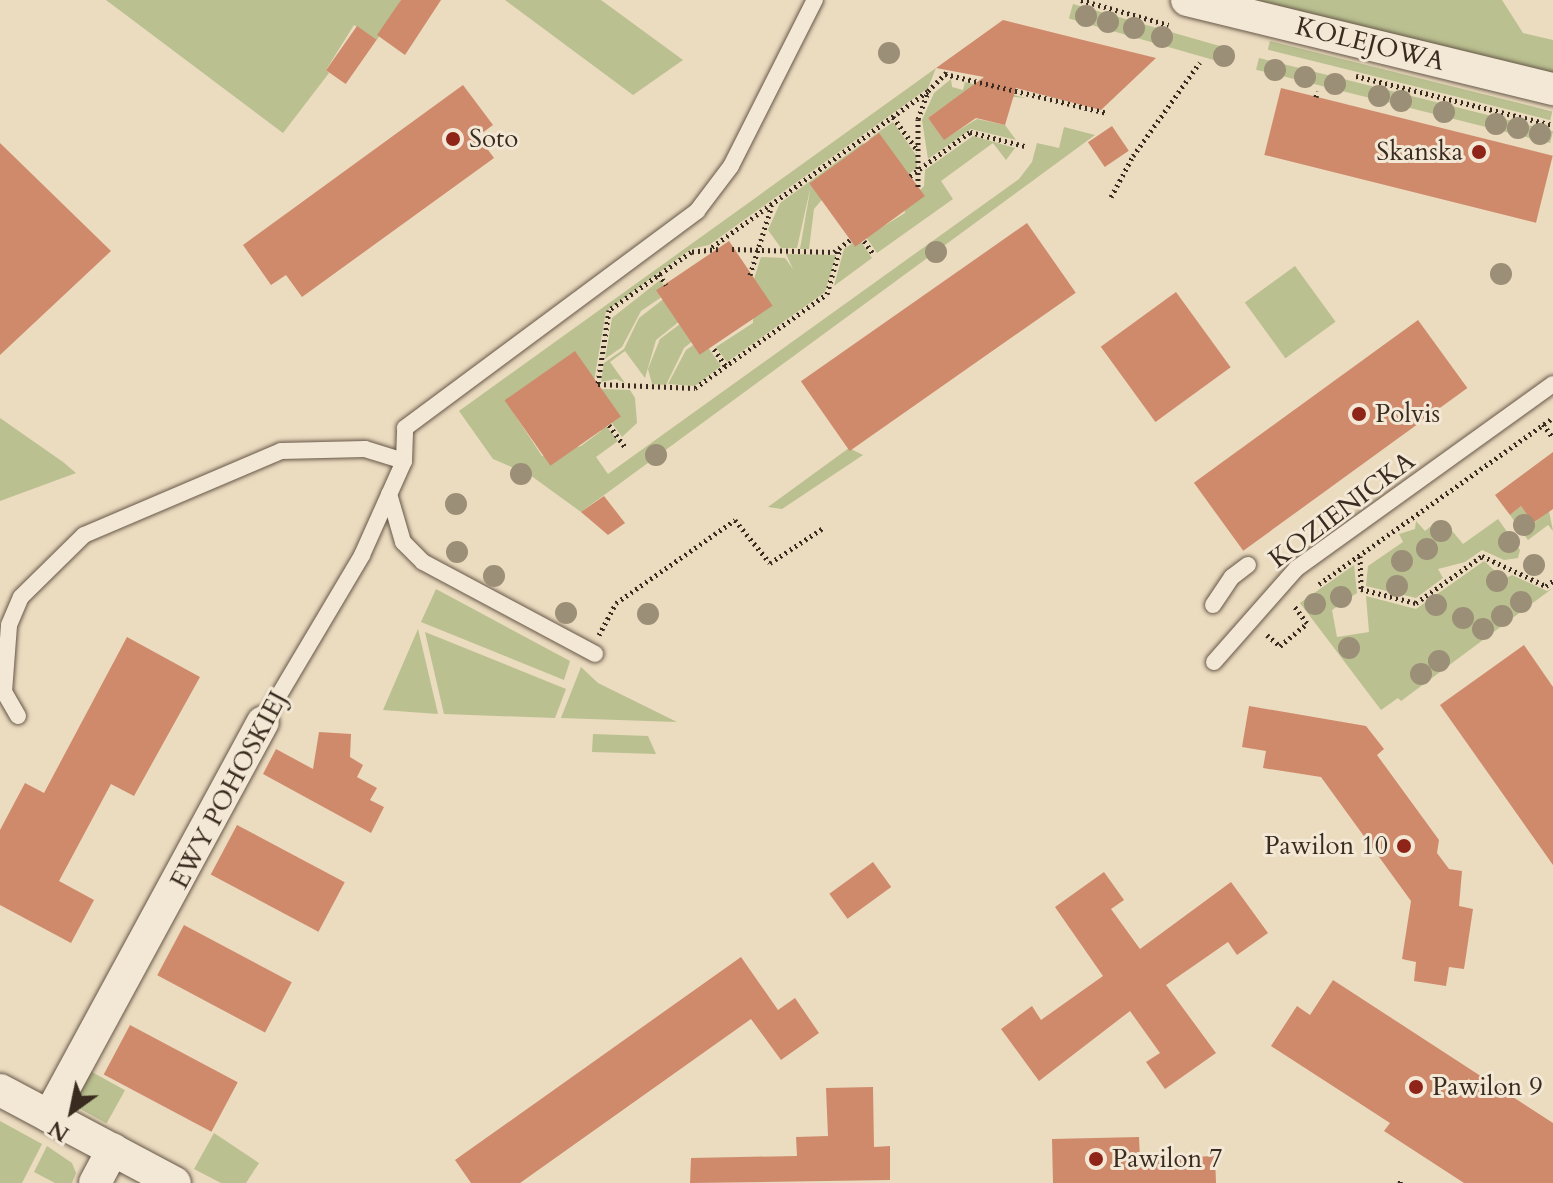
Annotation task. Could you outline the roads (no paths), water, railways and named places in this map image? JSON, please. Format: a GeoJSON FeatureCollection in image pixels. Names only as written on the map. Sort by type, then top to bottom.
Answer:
{"type":"FeatureCollection","features":[{"type":"Feature","properties":{"kind":"street","name":"KOLEJOWA"},"geometry":{"type":"LineString","coordinates":[[1187,0],[1553,89]]}},
{"type":"Feature","properties":{"kind":"street","name":"EWY POHOSKIEJ"},"geometry":{"type":"LineString","coordinates":[[49,1116],[263,722]]}},
{"type":"Feature","properties":{"kind":"street"},"geometry":{"type":"LineString","coordinates":[[0,1090],[175,1183]]}},
{"type":"Feature","properties":{"kind":"street"},"geometry":{"type":"LineString","coordinates":[[95,1183],[113,1149]]}},
{"type":"Feature","properties":{"kind":"lane","name":"EWY POHOSKIEJ"},"geometry":{"type":"LineString","coordinates":[[263,722],[362,555],[404,461],[405,428],[697,211],[731,166],[815,0]]}},
{"type":"Feature","properties":{"kind":"lane","name":"KOZIENICKA"},"geometry":{"type":"LineString","coordinates":[[1214,662],[1297,568],[1553,384]]}},
{"type":"Feature","properties":{"kind":"lane"},"geometry":{"type":"LineString","coordinates":[[18,716],[4,692],[9,625],[21,597],[84,535],[281,451],[365,449],[404,461]]}},
{"type":"Feature","properties":{"kind":"lane"},"geometry":{"type":"LineString","coordinates":[[389,494],[403,542],[423,562],[593,653]]}},
{"type":"Feature","properties":{"kind":"lane"},"geometry":{"type":"LineString","coordinates":[[1213,605],[1232,577],[1248,565]]}},
{"type":"Feature","properties":{"kind":"place","name":"Soto"},"geometry":{"type":"Point","coordinates":[453,139]}},
{"type":"Feature","properties":{"kind":"place","name":"Skanska"},"geometry":{"type":"Point","coordinates":[1479,152]}},
{"type":"Feature","properties":{"kind":"place","name":"Polvis"},"geometry":{"type":"Point","coordinates":[1359,414]}},
{"type":"Feature","properties":{"kind":"place","name":"Pawilon 10"},"geometry":{"type":"Point","coordinates":[1404,846]}},
{"type":"Feature","properties":{"kind":"place","name":"Pawilon 9"},"geometry":{"type":"Point","coordinates":[1416,1087]}},
{"type":"Feature","properties":{"kind":"place","name":"Pawilon 7"},"geometry":{"type":"Point","coordinates":[1096,1159]}}]}
